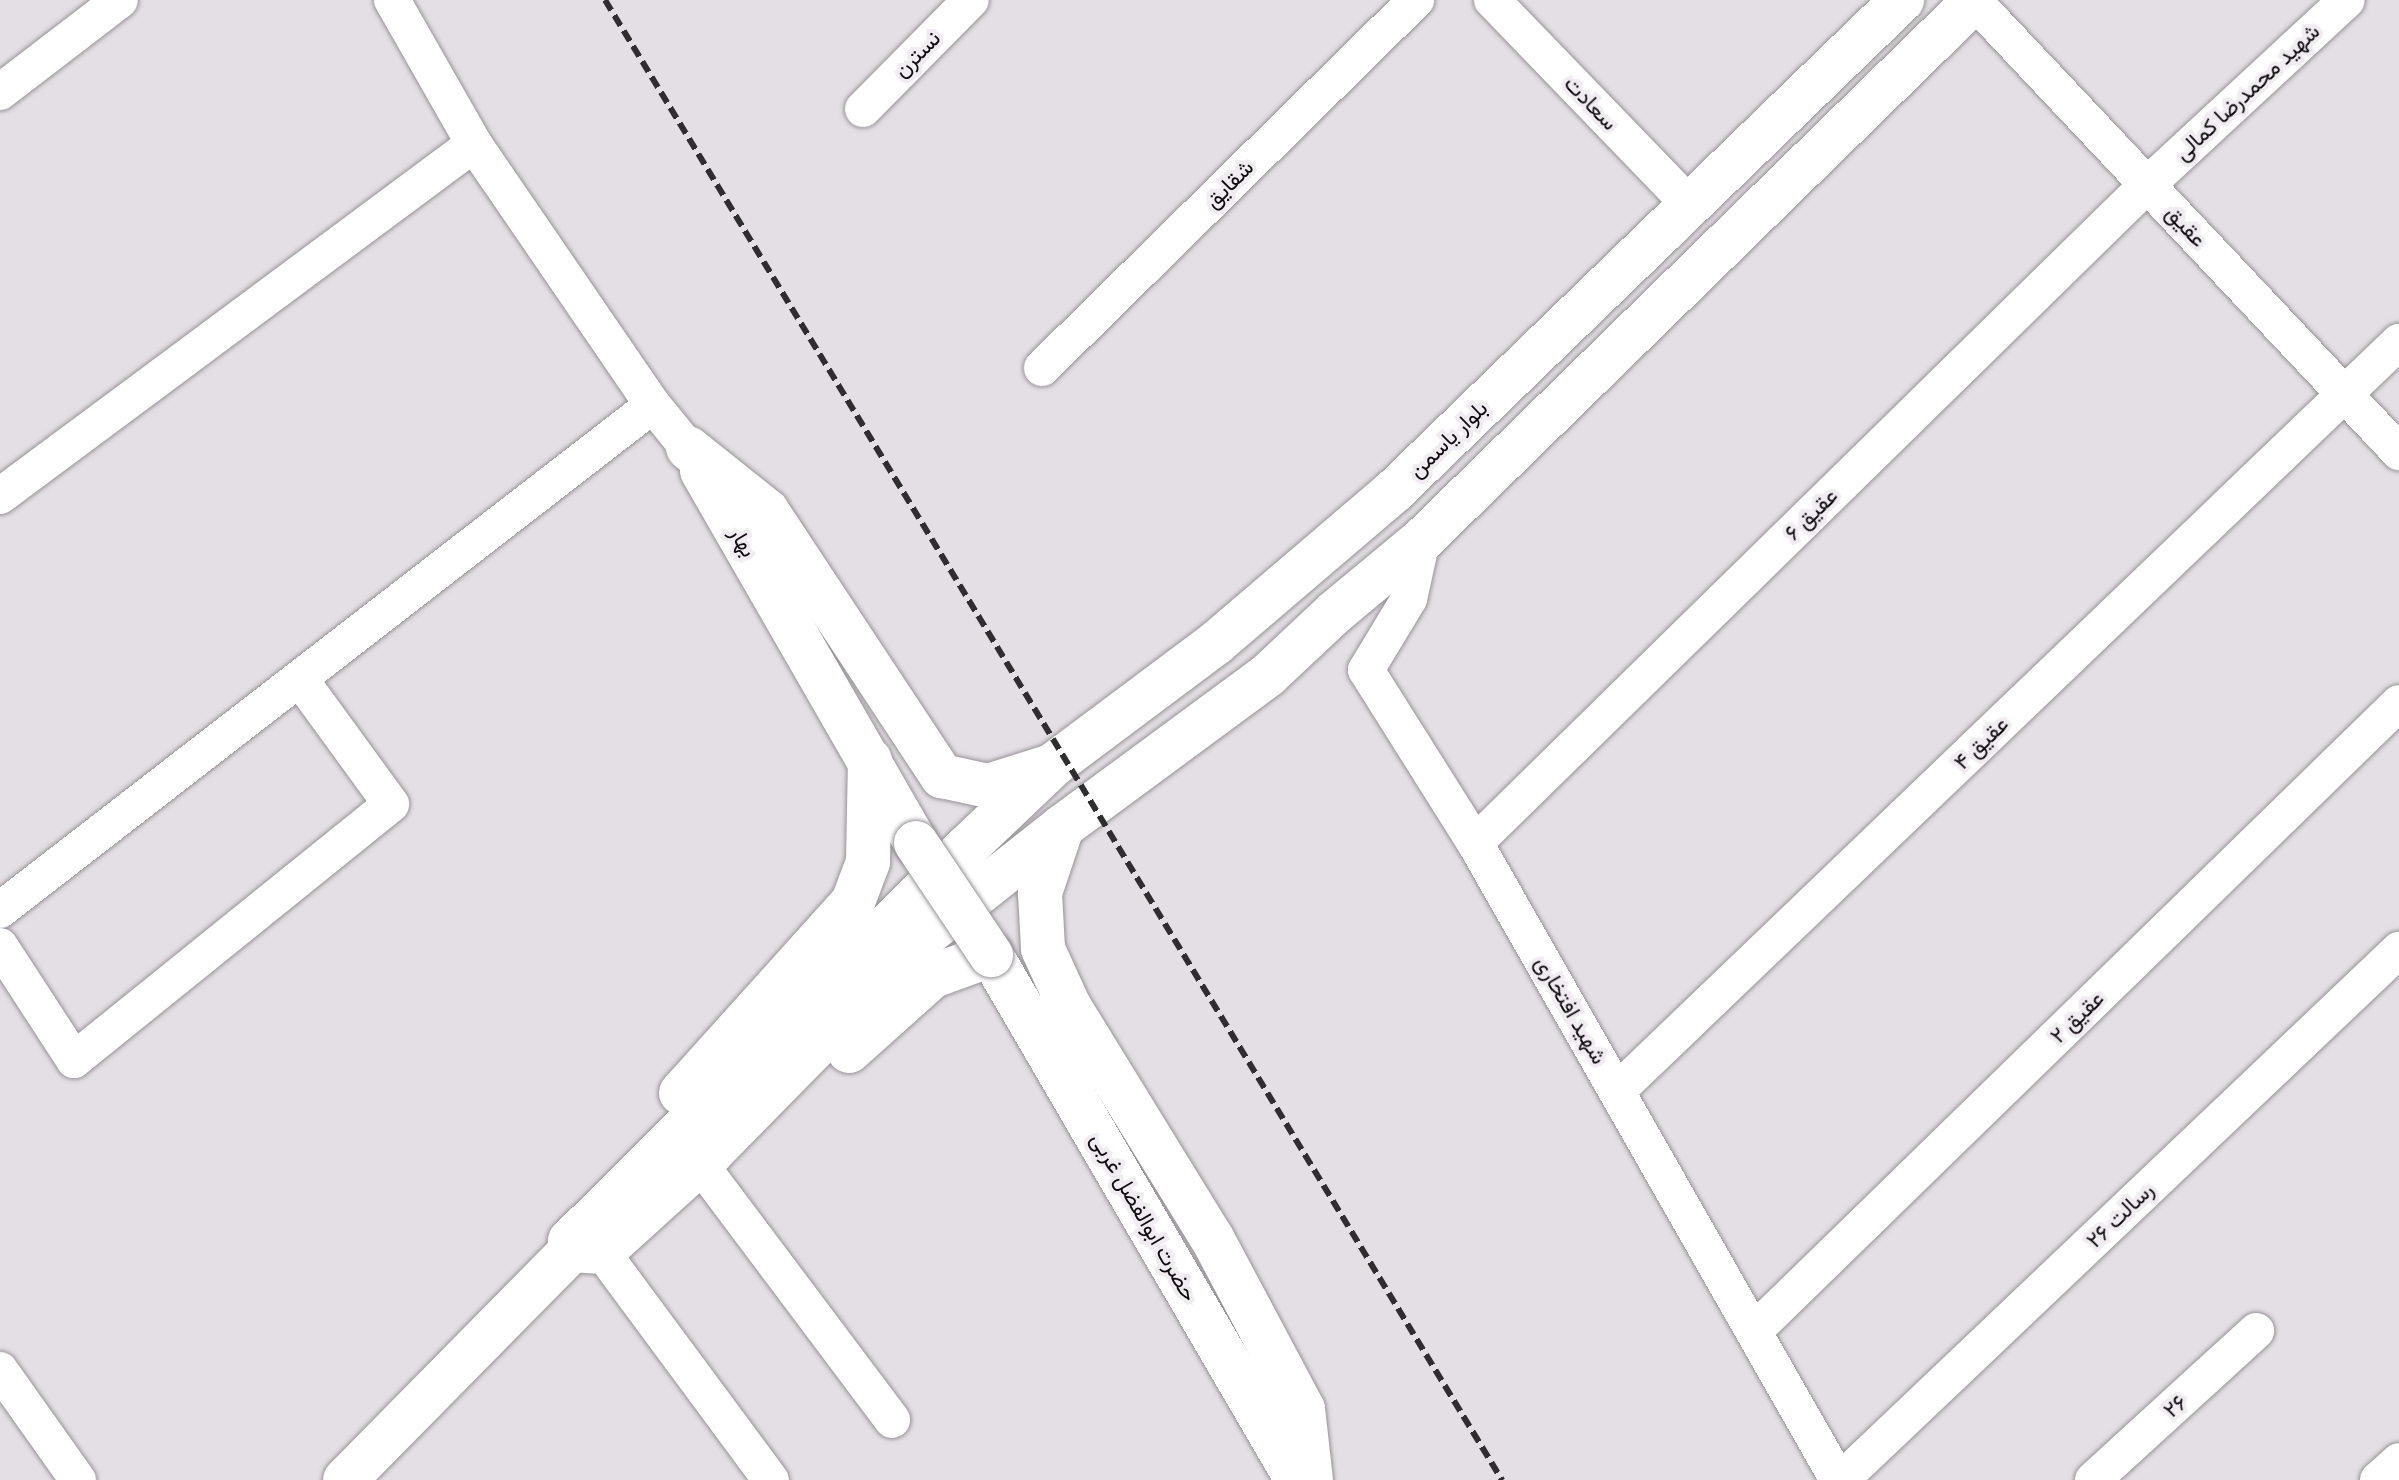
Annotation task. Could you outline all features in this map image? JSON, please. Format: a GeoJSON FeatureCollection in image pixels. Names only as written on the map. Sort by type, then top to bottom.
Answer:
{"type":"FeatureCollection","features":[{"type":"Feature","properties":{"kind":"street"},"geometry":{"type":"LineString","coordinates":[[0,92],[120,0]]}},
{"type":"Feature","properties":{"kind":"street","name":"بهار"},"geometry":{"type":"LineString","coordinates":[[392,0],[474,144],[653,405],[688,448],[916,843],[991,955]]}},
{"type":"Feature","properties":{"kind":"street","name":"نسترن"},"geometry":{"type":"LineString","coordinates":[[863,109],[971,0]]}},
{"type":"Feature","properties":{"kind":"street","name":"شقایق"},"geometry":{"type":"LineString","coordinates":[[1042,368],[1416,0]]}},
{"type":"Feature","properties":{"kind":"street","name":"سعادت"},"geometry":{"type":"LineString","coordinates":[[1492,0],[1690,205]]}},
{"type":"Feature","properties":{"kind":"street","name":"بلوار یاسمن"},"geometry":{"type":"LineString","coordinates":[[582,1248],[967,847],[1053,765],[1216,643],[1394,491],[1902,0]]}},
{"type":"Feature","properties":{"kind":"street"},"geometry":{"type":"LineString","coordinates":[[345,1480],[582,1248],[711,1153],[924,936],[1062,827],[1268,675],[1334,613],[1422,540],[1974,0]]}},
{"type":"Feature","properties":{"kind":"street","name":"عقیق"},"geometry":{"type":"LineString","coordinates":[[1974,0],[2399,452]]}},
{"type":"Feature","properties":{"kind":"street","name":"شهید محمدرضا کمالی"},"geometry":{"type":"LineString","coordinates":[[2147,185],[2347,0]]}},
{"type":"Feature","properties":{"kind":"street"},"geometry":{"type":"LineString","coordinates":[[0,496],[474,144]]}},
{"type":"Feature","properties":{"kind":"street","name":"عقیق ۶"},"geometry":{"type":"LineString","coordinates":[[1475,843],[2147,185]]}},
{"type":"Feature","properties":{"kind":"street","name":"عقیق ۴"},"geometry":{"type":"LineString","coordinates":[[1617,1091],[2399,342]]}},
{"type":"Feature","properties":{"kind":"street"},"geometry":{"type":"LineString","coordinates":[[0,910],[653,405]]}},
{"type":"Feature","properties":{"kind":"street"},"geometry":{"type":"LineString","coordinates":[[688,448],[767,511],[942,776],[988,786],[1053,765]]}},
{"type":"Feature","properties":{"kind":"street","name":"شهید افتخاری"},"geometry":{"type":"LineString","coordinates":[[1422,540],[1409,599],[1366,670],[1475,843],[1839,1480]]}},
{"type":"Feature","properties":{"kind":"street"},"geometry":{"type":"LineString","coordinates":[[0,946],[74,1060],[391,804],[300,679]]}},
{"type":"Feature","properties":{"kind":"street","name":"عقیق ۲"},"geometry":{"type":"LineString","coordinates":[[1754,1331],[2399,703]]}},
{"type":"Feature","properties":{"kind":"street"},"geometry":{"type":"LineString","coordinates":[[582,1248],[617,1161],[853,902],[868,862],[870,760]]}},
{"type":"Feature","properties":{"kind":"street"},"geometry":{"type":"LineString","coordinates":[[1062,827],[1040,893],[1043,949],[1069,1006],[1212,1238],[1303,1409],[1311,1480]]}},
{"type":"Feature","properties":{"kind":"street","name":"رسالت ۲۶"},"geometry":{"type":"LineString","coordinates":[[1839,1480],[2399,950]]}},
{"type":"Feature","properties":{"kind":"street"},"geometry":{"type":"LineString","coordinates":[[582,1248],[709,1176],[933,976],[991,955]]}},
{"type":"Feature","properties":{"kind":"street","name":"حضرت ابوالفضل غربی"},"geometry":{"type":"LineString","coordinates":[[991,955],[1297,1480]]}},
{"type":"Feature","properties":{"kind":"street"},"geometry":{"type":"LineString","coordinates":[[709,1176],[892,1420]]}},
{"type":"Feature","properties":{"kind":"street"},"geometry":{"type":"LineString","coordinates":[[582,1248],[771,1480]]}},
{"type":"Feature","properties":{"kind":"street","name":"۲۶"},"geometry":{"type":"LineString","coordinates":[[2093,1480],[2256,1331]]}},
{"type":"Feature","properties":{"kind":"street"},"geometry":{"type":"LineString","coordinates":[[0,1370],[78,1480]]}},
{"type":"Feature","properties":{"kind":"street"},"geometry":{"type":"LineString","coordinates":[[2378,1480],[2399,1461]]}},
{"type":"Feature","properties":{"kind":"railway"},"geometry":{"type":"LineString","coordinates":[[605,0],[1502,1480]]}}]}
